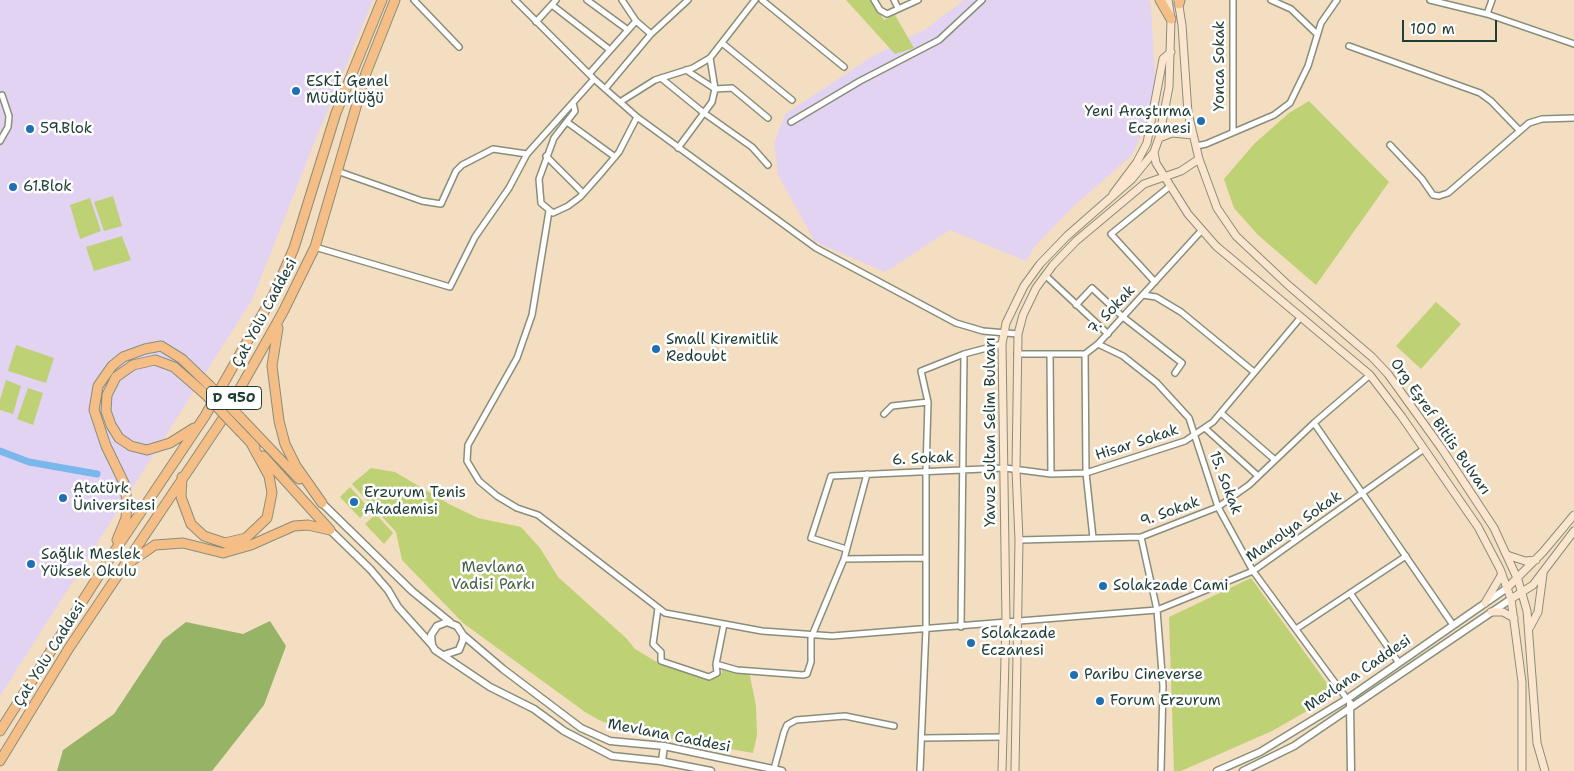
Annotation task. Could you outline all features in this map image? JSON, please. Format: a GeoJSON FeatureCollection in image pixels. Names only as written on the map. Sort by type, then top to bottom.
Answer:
{"type":"FeatureCollection","features":[{"type":"Feature","properties":{"kind":"highway","name":"Çat Yolu Caddesi"},"geometry":{"type":"LineString","coordinates":[[0,732],[108,561],[199,425],[274,294],[294,248],[336,113],[382,0]]}},
{"type":"Feature","properties":{"kind":"highway","name":"Çat Yolu Caddesi"},"geometry":{"type":"LineString","coordinates":[[0,760],[69,648],[224,417],[283,312],[315,247],[366,73],[395,0]]}},
{"type":"Feature","properties":{"kind":"highway"},"geometry":{"type":"LineString","coordinates":[[1160,0],[1171,19]]}},
{"type":"Feature","properties":{"kind":"highway"},"geometry":{"type":"LineString","coordinates":[[283,312],[276,336],[272,366],[275,404],[285,444],[292,459],[322,503]]}},
{"type":"Feature","properties":{"kind":"highway"},"geometry":{"type":"LineString","coordinates":[[108,561],[126,518],[127,501],[124,483],[106,446],[94,410],[98,386],[112,366],[123,357],[134,352],[161,346],[182,359],[322,503]]}},
{"type":"Feature","properties":{"kind":"highway"},"geometry":{"type":"LineString","coordinates":[[199,425],[170,443],[147,450],[131,446],[119,438],[111,425],[106,411],[107,395],[116,377],[133,365],[154,360],[174,367],[231,422],[330,530]]}},
{"type":"Feature","properties":{"kind":"highway"},"geometry":{"type":"LineString","coordinates":[[182,477],[181,497],[191,524],[204,536],[225,543],[246,538],[267,518],[272,493],[269,476],[251,443]]}},
{"type":"Feature","properties":{"kind":"highway"},"geometry":{"type":"LineString","coordinates":[[120,571],[140,553],[155,545],[183,543],[223,553],[236,551],[294,526],[308,525],[330,530]]}},
{"type":"Feature","properties":{"kind":"main road"},"geometry":{"type":"LineString","coordinates":[[1168,0],[1171,19],[1169,87],[1159,138],[1154,152],[1156,163],[1169,187],[1201,231],[1229,258],[1370,375],[1478,527],[1502,574],[1511,599],[1522,682],[1522,771]]}},
{"type":"Feature","properties":{"kind":"main road"},"geometry":{"type":"LineString","coordinates":[[1162,176],[1181,171],[1198,159],[1187,98],[1179,1]]}},
{"type":"Feature","properties":{"kind":"main road"},"geometry":{"type":"LineString","coordinates":[[1112,196],[1116,188],[1137,162],[1147,143],[1153,122],[1164,59],[1171,52]]}},
{"type":"Feature","properties":{"kind":"main road"},"geometry":{"type":"LineString","coordinates":[[1159,138],[1172,133],[1193,135]]}},
{"type":"Feature","properties":{"kind":"main road","name":"Yavuz Sultan Selim Bulvarı"},"geometry":{"type":"LineString","coordinates":[[1002,771],[1006,621],[1002,344],[1004,334],[1017,297],[1036,269],[1066,236],[1144,167],[1154,152]]}},
{"type":"Feature","properties":{"kind":"main road","name":"Org Eşref Bitlis Bulvarı"},"geometry":{"type":"LineString","coordinates":[[1198,159],[1217,208],[1236,236],[1288,285],[1372,357],[1388,374],[1483,510],[1518,580],[1530,627],[1538,742],[1545,771]]}},
{"type":"Feature","properties":{"kind":"main road","name":"Yavuz Sultan Selim Bulvarı"},"geometry":{"type":"LineString","coordinates":[[1014,771],[1020,540],[1016,470],[1016,354],[1018,334],[1028,302],[1045,275],[1076,241],[1120,203],[1144,184],[1162,176]]}},
{"type":"Feature","properties":{"kind":"main road"},"geometry":{"type":"LineString","coordinates":[[1507,588],[1518,580],[1574,515]]}},
{"type":"Feature","properties":{"kind":"main road"},"geometry":{"type":"LineString","coordinates":[[1511,599],[1522,594],[1543,574],[1574,531]]}},
{"type":"Feature","properties":{"kind":"main road"},"geometry":{"type":"LineString","coordinates":[[1506,555],[1525,561],[1536,560]]}},
{"type":"Feature","properties":{"kind":"main road"},"geometry":{"type":"LineString","coordinates":[[1486,603],[1502,574]]}},
{"type":"Feature","properties":{"kind":"main road"},"geometry":{"type":"LineString","coordinates":[[1530,627],[1538,612],[1543,574]]}},
{"type":"Feature","properties":{"kind":"main road"},"geometry":{"type":"LineString","coordinates":[[1491,612],[1503,612],[1514,618]]}},
{"type":"Feature","properties":{"kind":"street"},"geometry":{"type":"LineString","coordinates":[[414,0],[459,47]]}},
{"type":"Feature","properties":{"kind":"street"},"geometry":{"type":"LineString","coordinates":[[515,0],[594,79],[637,117],[816,248],[956,323],[1004,334],[1018,334]]}},
{"type":"Feature","properties":{"kind":"street"},"geometry":{"type":"LineString","coordinates":[[587,0],[628,30]]}},
{"type":"Feature","properties":{"kind":"street"},"geometry":{"type":"LineString","coordinates":[[622,0],[636,21],[652,34]]}},
{"type":"Feature","properties":{"kind":"street"},"geometry":{"type":"LineString","coordinates":[[605,89],[652,34],[688,0]]}},
{"type":"Feature","properties":{"kind":"street"},"geometry":{"type":"LineString","coordinates":[[620,102],[661,78],[686,70],[710,58],[755,0]]}},
{"type":"Feature","properties":{"kind":"street"},"geometry":{"type":"LineString","coordinates":[[762,0],[844,67]]}},
{"type":"Feature","properties":{"kind":"street"},"geometry":{"type":"LineString","coordinates":[[874,0],[880,10],[886,14],[918,0]]}},
{"type":"Feature","properties":{"kind":"street"},"geometry":{"type":"LineString","coordinates":[[894,0],[898,8]]}},
{"type":"Feature","properties":{"kind":"street"},"geometry":{"type":"LineString","coordinates":[[791,122],[860,81],[939,40],[982,0]]}},
{"type":"Feature","properties":{"kind":"street","name":"Yonca Sokak"},"geometry":{"type":"LineString","coordinates":[[1233,0],[1233,132]]}},
{"type":"Feature","properties":{"kind":"street"},"geometry":{"type":"LineString","coordinates":[[1271,0],[1291,9],[1317,34]]}},
{"type":"Feature","properties":{"kind":"street"},"geometry":{"type":"LineString","coordinates":[[1196,146],[1274,115],[1290,103],[1308,66],[1317,34],[1328,12],[1337,0]]}},
{"type":"Feature","properties":{"kind":"street"},"geometry":{"type":"LineString","coordinates":[[1433,0],[1487,14],[1574,44]]}},
{"type":"Feature","properties":{"kind":"street"},"geometry":{"type":"LineString","coordinates":[[1487,14],[1492,0]]}},
{"type":"Feature","properties":{"kind":"street"},"geometry":{"type":"LineString","coordinates":[[536,22],[554,2],[610,50]]}},
{"type":"Feature","properties":{"kind":"street"},"geometry":{"type":"LineString","coordinates":[[589,74],[636,21]]}},
{"type":"Feature","properties":{"kind":"street"},"geometry":{"type":"LineString","coordinates":[[722,43],[792,100]]}},
{"type":"Feature","properties":{"kind":"street"},"geometry":{"type":"LineString","coordinates":[[1349,46],[1480,93],[1492,101],[1519,130]]}},
{"type":"Feature","properties":{"kind":"street"},"geometry":{"type":"LineString","coordinates":[[678,148],[712,102],[714,89],[710,58]]}},
{"type":"Feature","properties":{"kind":"street"},"geometry":{"type":"LineString","coordinates":[[686,70],[714,89],[732,88],[768,118]]}},
{"type":"Feature","properties":{"kind":"street"},"geometry":{"type":"LineString","coordinates":[[661,78],[704,113],[752,147],[768,165]]}},
{"type":"Feature","properties":{"kind":"street"},"geometry":{"type":"LineString","coordinates":[[315,247],[450,287],[475,237],[509,188],[527,154],[594,79]]}},
{"type":"Feature","properties":{"kind":"street"},"geometry":{"type":"LineString","coordinates":[[0,141],[8,126],[9,116],[2,96]]}},
{"type":"Feature","properties":{"kind":"street"},"geometry":{"type":"LineString","coordinates":[[573,103],[575,111],[554,138],[539,178],[541,203],[548,211],[559,212],[583,193],[615,157],[637,117]]}},
{"type":"Feature","properties":{"kind":"street"},"geometry":{"type":"LineString","coordinates":[[1390,145],[1422,179],[1433,195],[1439,196],[1448,193],[1528,123],[1542,119],[1574,118]]}},
{"type":"Feature","properties":{"kind":"street"},"geometry":{"type":"LineString","coordinates":[[567,122],[615,157]]}},
{"type":"Feature","properties":{"kind":"street"},"geometry":{"type":"LineString","coordinates":[[336,171],[422,201],[441,204],[456,171],[462,165],[493,149],[527,154]]}},
{"type":"Feature","properties":{"kind":"street"},"geometry":{"type":"LineString","coordinates":[[546,156],[583,193]]}},
{"type":"Feature","properties":{"kind":"street"},"geometry":{"type":"LineString","coordinates":[[1155,282],[1111,234],[1169,187]]}},
{"type":"Feature","properties":{"kind":"street","name":"Manolya Sokak"},"geometry":{"type":"LineString","coordinates":[[548,211],[532,315],[517,358],[468,445],[467,461],[479,481],[497,496],[517,508],[538,515],[665,613],[762,631],[832,636],[1157,610],[1253,571],[1424,449]]}},
{"type":"Feature","properties":{"kind":"street","name":"7. Sokak"},"geometry":{"type":"LineString","coordinates":[[1016,354],[1085,354],[1108,334],[1201,231]]}},
{"type":"Feature","properties":{"kind":"street"},"geometry":{"type":"LineString","coordinates":[[1045,275],[1108,334]]}},
{"type":"Feature","properties":{"kind":"street"},"geometry":{"type":"LineString","coordinates":[[1076,305],[1092,288],[1123,317],[1182,363],[1175,373]]}},
{"type":"Feature","properties":{"kind":"street"},"geometry":{"type":"LineString","coordinates":[[1144,295],[1156,297],[1181,312],[1254,372]]}},
{"type":"Feature","properties":{"kind":"street","name":"Hisar Sokak"},"geometry":{"type":"LineString","coordinates":[[1016,470],[1051,474],[1086,473],[1195,436],[1206,429],[1221,413],[1301,317]]}},
{"type":"Feature","properties":{"kind":"street"},"geometry":{"type":"LineString","coordinates":[[920,771],[926,628],[928,402],[922,371],[964,354],[1002,344]]}},
{"type":"Feature","properties":{"kind":"street","name":"15. Sokak"},"geometry":{"type":"LineString","coordinates":[[1098,344],[1124,356],[1157,383],[1189,418],[1218,507],[1253,571],[1349,702]]}},
{"type":"Feature","properties":{"kind":"street"},"geometry":{"type":"LineString","coordinates":[[961,627],[964,354]]}},
{"type":"Feature","properties":{"kind":"street"},"geometry":{"type":"LineString","coordinates":[[1050,354],[1051,474]]}},
{"type":"Feature","properties":{"kind":"street"},"geometry":{"type":"LineString","coordinates":[[1085,354],[1086,473],[1093,538]]}},
{"type":"Feature","properties":{"kind":"street","name":"9. Sokak"},"geometry":{"type":"LineString","coordinates":[[1020,540],[1141,537],[1218,507],[1258,476],[1314,423],[1370,375]]}},
{"type":"Feature","properties":{"kind":"street"},"geometry":{"type":"LineString","coordinates":[[884,414],[892,406],[928,402]]}},
{"type":"Feature","properties":{"kind":"street"},"geometry":{"type":"LineString","coordinates":[[1221,413],[1275,460]]}},
{"type":"Feature","properties":{"kind":"street"},"geometry":{"type":"LineString","coordinates":[[1314,423],[1453,625]]}},
{"type":"Feature","properties":{"kind":"street"},"geometry":{"type":"LineString","coordinates":[[1206,429],[1258,476]]}},
{"type":"Feature","properties":{"kind":"street","name":"6. Sokak"},"geometry":{"type":"LineString","coordinates":[[846,549],[811,538],[831,476],[926,470],[1005,468],[1016,470]]}},
{"type":"Feature","properties":{"kind":"street"},"geometry":{"type":"LineString","coordinates":[[716,664],[737,670],[803,676],[807,674],[811,662],[810,646],[844,559],[867,474]]}},
{"type":"Feature","properties":{"kind":"street"},"geometry":{"type":"LineString","coordinates":[[322,503],[412,592],[457,626],[463,635],[459,650],[444,655],[435,650],[403,613],[388,590],[370,569],[330,530]]}},
{"type":"Feature","properties":{"kind":"street"},"geometry":{"type":"LineString","coordinates":[[1141,537],[1157,610],[1164,692],[1161,771]]}},
{"type":"Feature","properties":{"kind":"street"},"geometry":{"type":"LineString","coordinates":[[1296,630],[1406,556]]}},
{"type":"Feature","properties":{"kind":"street"},"geometry":{"type":"LineString","coordinates":[[844,559],[926,558]]}},
{"type":"Feature","properties":{"kind":"street","name":"Mevlana Caddesi"},"geometry":{"type":"LineString","coordinates":[[1243,771],[1294,746],[1399,663],[1507,588]]}},
{"type":"Feature","properties":{"kind":"street"},"geometry":{"type":"LineString","coordinates":[[1350,593],[1399,663]]}},
{"type":"Feature","properties":{"kind":"street","name":"Mevlana Caddesi"},"geometry":{"type":"LineString","coordinates":[[1217,771],[1260,752],[1349,702],[1511,599]]}},
{"type":"Feature","properties":{"kind":"street"},"geometry":{"type":"LineString","coordinates":[[658,608],[653,644],[661,652],[661,661],[709,677],[717,673],[716,664],[724,624]]}},
{"type":"Feature","properties":{"kind":"street"},"geometry":{"type":"LineString","coordinates":[[432,645],[430,640],[433,630],[442,623],[451,623]]}},
{"type":"Feature","properties":{"kind":"street","name":"Mevlana Caddesi"},"geometry":{"type":"LineString","coordinates":[[463,635],[503,669],[582,728],[610,741],[664,746],[782,771]]}},
{"type":"Feature","properties":{"kind":"street","name":"Mevlana Caddesi"},"geometry":{"type":"LineString","coordinates":[[444,655],[490,687],[534,709],[564,731],[612,756],[662,761],[711,771]]}},
{"type":"Feature","properties":{"kind":"street"},"geometry":{"type":"LineString","coordinates":[[1349,702],[1350,771]]}},
{"type":"Feature","properties":{"kind":"street"},"geometry":{"type":"LineString","coordinates":[[774,769],[787,725],[796,720],[845,716],[894,726]]}},
{"type":"Feature","properties":{"kind":"street"},"geometry":{"type":"LineString","coordinates":[[922,738],[1002,737]]}},
{"type":"Feature","properties":{"kind":"street"},"geometry":{"type":"LineString","coordinates":[[662,761],[664,746]]}},
{"type":"Feature","properties":{"kind":"shaded area","name":"Atatürk Üniversitesi"},"geometry":{"type":"Polygon","coordinates":[[[0,0],[373,0],[252,300],[0,696],[0,0]]]}},
{"type":"Feature","properties":{"kind":"shaded area"},"geometry":{"type":"Polygon","coordinates":[[[964,0],[1149,0],[1155,78],[1149,118],[1132,155],[1074,206],[1035,246],[1026,261],[950,230],[885,272],[815,242],[778,175],[774,143],[785,114],[873,56],[926,29],[964,0]]]}},
{"type":"Feature","properties":{"kind":"green space"},"geometry":{"type":"Polygon","coordinates":[[[846,0],[871,0],[884,20],[895,15],[914,48],[895,54],[846,0]]]}},
{"type":"Feature","properties":{"kind":"green space"},"geometry":{"type":"Polygon","coordinates":[[[1309,101],[1389,182],[1316,285],[1258,235],[1234,208],[1224,179],[1254,144],[1289,113],[1309,101]]]}},
{"type":"Feature","properties":{"kind":"green space"},"geometry":{"type":"Polygon","coordinates":[[[113,196],[122,226],[104,231],[94,202],[113,196]]]}},
{"type":"Feature","properties":{"kind":"green space"},"geometry":{"type":"Polygon","coordinates":[[[90,198],[101,231],[80,239],[70,205],[90,198]]]}},
{"type":"Feature","properties":{"kind":"green space"},"geometry":{"type":"Polygon","coordinates":[[[122,236],[131,260],[94,271],[86,247],[122,236]]]}},
{"type":"Feature","properties":{"kind":"green space"},"geometry":{"type":"Polygon","coordinates":[[[1436,302],[1461,324],[1421,369],[1396,346],[1436,302]]]}},
{"type":"Feature","properties":{"kind":"green space"},"geometry":{"type":"Polygon","coordinates":[[[16,345],[54,358],[46,383],[8,371],[16,345]]]}},
{"type":"Feature","properties":{"kind":"green space"},"geometry":{"type":"Polygon","coordinates":[[[6,380],[21,386],[13,414],[0,410],[0,400],[6,380]]]}},
{"type":"Feature","properties":{"kind":"green space"},"geometry":{"type":"Polygon","coordinates":[[[28,388],[43,393],[33,425],[17,419],[28,388]]]}},
{"type":"Feature","properties":{"kind":"green space","name":"Mevlana Vadisi Parkı"},"geometry":{"type":"Polygon","coordinates":[[[371,468],[395,472],[449,504],[478,518],[521,527],[540,548],[558,577],[626,638],[635,649],[655,661],[713,678],[722,673],[722,666],[749,671],[756,706],[757,735],[753,753],[644,734],[599,720],[585,712],[463,623],[402,560],[396,532],[352,484],[371,468]]]}},
{"type":"Feature","properties":{"kind":"green space","name":"Erzurum Tenis Akademisi"},"geometry":{"type":"Polygon","coordinates":[[[350,487],[369,508],[360,518],[340,497],[350,487]]]}},
{"type":"Feature","properties":{"kind":"green space","name":"Erzurum Tenis Akademisi"},"geometry":{"type":"Polygon","coordinates":[[[376,514],[393,533],[384,544],[365,524],[376,514]]]}},
{"type":"Feature","properties":{"kind":"green space"},"geometry":{"type":"Polygon","coordinates":[[[1251,578],[1326,682],[1331,693],[1328,699],[1272,731],[1181,771],[1174,771],[1169,617],[1251,578]]]}},
{"type":"Feature","properties":{"kind":"green space"},"geometry":{"type":"Polygon","coordinates":[[[270,621],[286,646],[264,705],[212,771],[57,771],[63,750],[114,714],[163,640],[186,622],[243,634],[270,621]]]}},
{"type":"Feature","properties":{"kind":"waterway"},"geometry":{"type":"LineString","coordinates":[[0,451],[29,462],[97,474]]}},
{"type":"Feature","properties":{"kind":"place","name":"ESKİ Genel Müdürlüğü"},"geometry":{"type":"Point","coordinates":[296,91]}},
{"type":"Feature","properties":{"kind":"place","name":"Yeni Araştırma Eczanesi"},"geometry":{"type":"Point","coordinates":[1201,121]}},
{"type":"Feature","properties":{"kind":"place","name":"59.Blok"},"geometry":{"type":"Point","coordinates":[30,129]}},
{"type":"Feature","properties":{"kind":"place","name":"61.Blok"},"geometry":{"type":"Point","coordinates":[13,187]}},
{"type":"Feature","properties":{"kind":"place","name":"Small Kiremitlik Redoubt"},"geometry":{"type":"Point","coordinates":[656,349]}},
{"type":"Feature","properties":{"kind":"place","name":"Atatürk Üniversitesi"},"geometry":{"type":"Point","coordinates":[63,498]}},
{"type":"Feature","properties":{"kind":"place","name":"Erzurum Tenis Akademisi"},"geometry":{"type":"Point","coordinates":[354,502]}},
{"type":"Feature","properties":{"kind":"place","name":"Sağlık Meslek Yüksek Okulu"},"geometry":{"type":"Point","coordinates":[31,564]}},
{"type":"Feature","properties":{"kind":"place","name":"Solakzade Cami"},"geometry":{"type":"Point","coordinates":[1103,586]}},
{"type":"Feature","properties":{"kind":"place","name":"Solakzade Eczanesi"},"geometry":{"type":"Point","coordinates":[971,643]}},
{"type":"Feature","properties":{"kind":"place","name":"Paribu Cineverse"},"geometry":{"type":"Point","coordinates":[1074,675]}},
{"type":"Feature","properties":{"kind":"place","name":"Forum Erzurum"},"geometry":{"type":"Point","coordinates":[1100,701]}}]}
